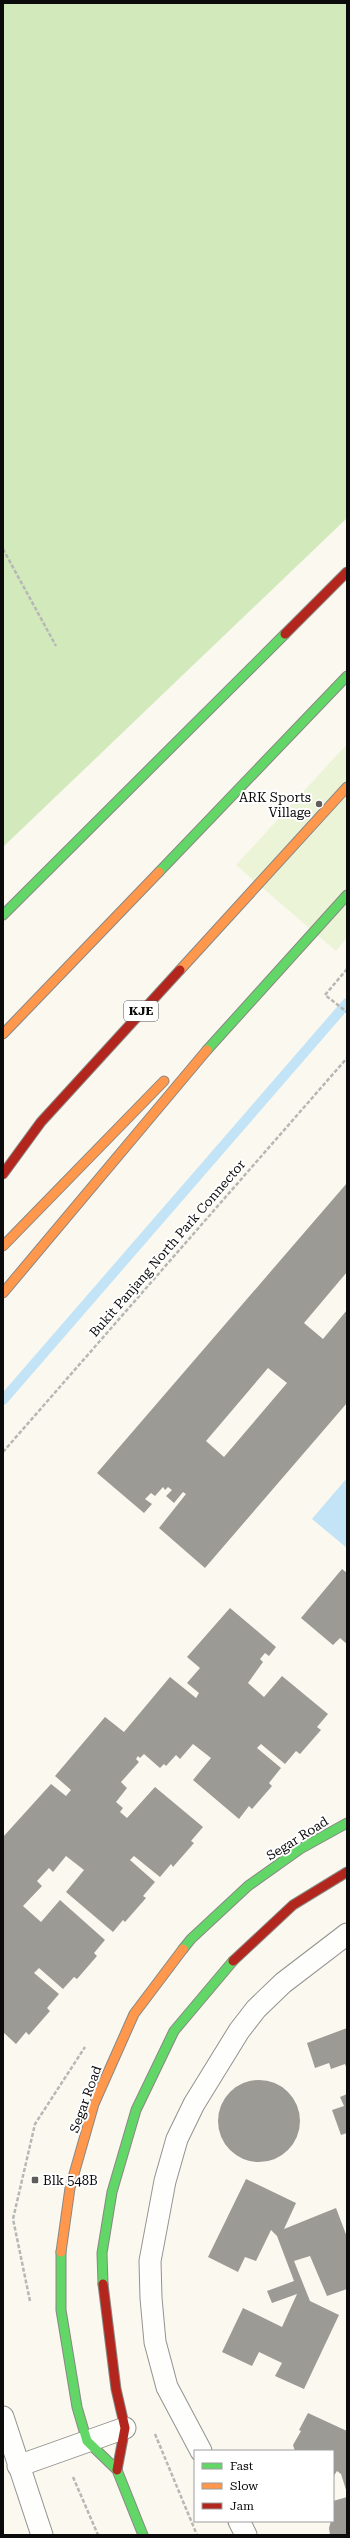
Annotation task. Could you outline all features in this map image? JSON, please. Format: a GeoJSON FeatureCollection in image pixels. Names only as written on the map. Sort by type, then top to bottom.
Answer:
{"type":"FeatureCollection","features":[{"type":"Feature","properties":{"kind":"main road"},"geometry":{"type":"LineString","coordinates":[[3,916],[347,572]]}},
{"type":"Feature","properties":{"kind":"main road"},"geometry":{"type":"LineString","coordinates":[[3,1034],[183,849],[347,676]]}},
{"type":"Feature","properties":{"kind":"main road","name":"KJE"},"geometry":{"type":"LineString","coordinates":[[3,1157],[41,1122],[240,901],[347,787]]}},
{"type":"Feature","properties":{"kind":"main road"},"geometry":{"type":"LineString","coordinates":[[3,1293],[225,1029],[347,895]]}},
{"type":"Feature","properties":{"kind":"main road"},"geometry":{"type":"LineString","coordinates":[[188,1058],[215,1031],[225,1029]]}},
{"type":"Feature","properties":{"kind":"main road"},"geometry":{"type":"LineString","coordinates":[[3,1246],[171,1074]]}},
{"type":"Feature","properties":{"kind":"main road"},"geometry":{"type":"LineString","coordinates":[[3,1174],[41,1122]]}},
{"type":"Feature","properties":{"kind":"main road","name":"Segar Road"},"geometry":{"type":"LineString","coordinates":[[87,2441],[77,2406],[61,2310],[61,2251],[70,2188],[94,2104],[134,2014],[192,1939],[248,1886],[300,1849],[347,1823]]}},
{"type":"Feature","properties":{"kind":"main road"},"geometry":{"type":"LineString","coordinates":[[117,2470],[125,2428],[116,2389],[104,2302],[102,2253],[112,2192],[136,2110],[174,2031],[224,1969],[293,1905],[347,1872]]}},
{"type":"Feature","properties":{"kind":"main road"},"geometry":{"type":"LineString","coordinates":[[87,2441],[117,2470],[143,2535]]}},
{"type":"Feature","properties":{"kind":"lane"},"geometry":{"type":"LineString","coordinates":[[200,2450],[167,2387],[155,2342],[150,2298],[150,2261],[165,2181],[177,2140],[194,2104],[239,2030],[256,2009],[283,1983],[347,1934]]}},
{"type":"Feature","properties":{"kind":"lane"},"geometry":{"type":"LineString","coordinates":[[3,2417],[42,2535]]}},
{"type":"Feature","properties":{"kind":"lane"},"geometry":{"type":"LineString","coordinates":[[18,2466],[125,2428]]}},
{"type":"Feature","properties":{"kind":"lane"},"geometry":{"type":"LineString","coordinates":[[240,2522],[246,2535]]}},
{"type":"Feature","properties":{"kind":"path"},"geometry":{"type":"LineString","coordinates":[[3,550],[56,646]]}},
{"type":"Feature","properties":{"kind":"path"},"geometry":{"type":"LineString","coordinates":[[347,969],[325,995],[347,1012]]}},
{"type":"Feature","properties":{"kind":"path","name":"Bukit Panjang North Park Connector"},"geometry":{"type":"LineString","coordinates":[[3,1452],[347,1058]]}},
{"type":"Feature","properties":{"kind":"green space"},"geometry":{"type":"Polygon","coordinates":[[[3,3],[347,3],[347,518],[3,847],[3,3]]]}},
{"type":"Feature","properties":{"kind":"green space","name":"ARK Sports Village"},"geometry":{"type":"Polygon","coordinates":[[[347,744],[347,938],[336,951],[236,865],[347,744]]]}},
{"type":"Feature","properties":{"kind":"water"},"geometry":{"type":"Polygon","coordinates":[[[347,1478],[347,1548],[312,1519],[347,1478]]]}},
{"type":"Feature","properties":{"kind":"building"},"geometry":{"type":"Polygon","coordinates":[[[347,1183],[347,1272],[304,1323],[323,1339],[347,1310],[347,1403],[205,1568],[159,1528],[186,1494],[183,1492],[174,1503],[166,1496],[172,1490],[168,1487],[165,1490],[163,1487],[155,1496],[151,1493],[145,1499],[152,1504],[144,1513],[97,1473],[347,1183]],[[268,1368],[206,1441],[224,1457],[287,1383],[268,1368]]]}},
{"type":"Feature","properties":{"kind":"building"},"geometry":{"type":"Polygon","coordinates":[[[342,1569],[347,1573],[347,1644],[340,1638],[333,1645],[301,1618],[342,1569]]]}},
{"type":"Feature","properties":{"kind":"building"},"geometry":{"type":"Polygon","coordinates":[[[230,1608],[276,1647],[269,1656],[265,1653],[260,1659],[263,1662],[248,1683],[264,1697],[282,1676],[328,1714],[317,1727],[321,1730],[300,1754],[296,1751],[285,1764],[261,1744],[257,1748],[281,1768],[269,1783],[272,1786],[252,1809],[249,1806],[239,1819],[193,1780],[211,1758],[193,1744],[180,1759],[176,1755],[166,1766],[164,1764],[160,1768],[144,1754],[140,1758],[138,1756],[136,1759],[139,1762],[121,1782],[127,1788],[116,1802],[123,1808],[120,1812],[127,1818],[155,1787],[203,1827],[191,1841],[194,1843],[173,1867],[171,1864],[160,1877],[134,1856],[130,1860],[155,1882],[143,1896],[146,1898],[125,1922],[123,1920],[113,1932],[66,1892],[84,1870],[66,1856],[53,1872],[49,1868],[37,1881],[42,1886],[23,1906],[41,1922],[60,1900],[105,1940],[94,1953],[97,1956],[77,1979],[74,1977],[63,1989],[39,1968],[34,1973],[59,1994],[47,2008],[50,2011],[29,2035],[26,2032],[16,2044],[3,2032],[3,1837],[51,1784],[66,1796],[71,1790],[55,1776],[105,1717],[124,1732],[170,1677],[196,1698],[199,1693],[187,1683],[200,1668],[187,1657],[230,1608]]]}},
{"type":"Feature","properties":{"kind":"building"},"geometry":{"type":"Polygon","coordinates":[[[347,2028],[347,2070],[345,2064],[331,2069],[329,2063],[315,2068],[307,2043],[347,2028]]]}},
{"type":"Feature","properties":{"kind":"building"},"geometry":{"type":"Polygon","coordinates":[[[259,2080],[275,2083],[288,2092],[297,2105],[300,2121],[297,2137],[288,2150],[275,2159],[259,2162],[243,2159],[230,2150],[221,2137],[218,2121],[221,2105],[230,2092],[243,2083],[259,2080]]]}},
{"type":"Feature","properties":{"kind":"building"},"geometry":{"type":"Polygon","coordinates":[[[347,2094],[347,2133],[341,2135],[332,2110],[344,2106],[340,2097],[347,2094]]]}},
{"type":"Feature","properties":{"kind":"building"},"geometry":{"type":"Polygon","coordinates":[[[246,2179],[296,2203],[284,2229],[336,2208],[347,2237],[347,2289],[327,2296],[310,2256],[294,2261],[310,2301],[339,2315],[304,2389],[275,2376],[282,2363],[259,2352],[252,2366],[222,2352],[243,2308],[282,2327],[297,2294],[272,2303],[267,2291],[294,2281],[277,2236],[271,2230],[256,2261],[245,2257],[238,2272],[208,2257],[246,2179]]]}},
{"type":"Feature","properties":{"kind":"building"},"geometry":{"type":"Polygon","coordinates":[[[308,2413],[347,2431],[347,2493],[341,2474],[337,2471],[334,2476],[334,2450],[295,2450],[293,2445],[301,2431],[299,2430],[308,2413]]]}},
{"type":"Feature","properties":{"kind":"building"},"geometry":{"type":"Polygon","coordinates":[[[347,2497],[347,2535],[330,2535],[329,2528],[331,2522],[334,2522],[334,2501],[347,2497]]]}},
{"type":"Feature","properties":{"kind":"waterway"},"geometry":{"type":"LineString","coordinates":[[3,1400],[347,1003]]}},
{"type":"Feature","properties":{"kind":"traffic: fast"},"geometry":{"type":"LineString","coordinates":[[3,915],[285,634]]}},
{"type":"Feature","properties":{"kind":"traffic: fast"},"geometry":{"type":"LineString","coordinates":[[159,872],[347,676]]}},
{"type":"Feature","properties":{"kind":"traffic: fast"},"geometry":{"type":"LineString","coordinates":[[207,1050],[347,895]]}},
{"type":"Feature","properties":{"kind":"traffic: fast"},"geometry":{"type":"LineString","coordinates":[[183,1949],[191,1939],[248,1886],[300,1849],[347,1823]]}},
{"type":"Feature","properties":{"kind":"traffic: fast"},"geometry":{"type":"LineString","coordinates":[[103,2284],[102,2253],[112,2192],[136,2110],[174,2031],[233,1961]]}},
{"type":"Feature","properties":{"kind":"traffic: fast"},"geometry":{"type":"LineString","coordinates":[[61,2252],[61,2310],[77,2407],[87,2441],[117,2470],[143,2535]]}},
{"type":"Feature","properties":{"kind":"traffic: slow"},"geometry":{"type":"LineString","coordinates":[[180,970],[347,787]]}},
{"type":"Feature","properties":{"kind":"traffic: slow"},"geometry":{"type":"LineString","coordinates":[[3,1034],[159,872]]}},
{"type":"Feature","properties":{"kind":"traffic: slow"},"geometry":{"type":"LineString","coordinates":[[3,1293],[207,1050]]}},
{"type":"Feature","properties":{"kind":"traffic: slow"},"geometry":{"type":"LineString","coordinates":[[3,1246],[164,1081]]}},
{"type":"Feature","properties":{"kind":"traffic: slow"},"geometry":{"type":"LineString","coordinates":[[61,2252],[70,2188],[94,2104],[134,2014],[183,1949]]}},
{"type":"Feature","properties":{"kind":"traffic: jam"},"geometry":{"type":"LineString","coordinates":[[285,634],[347,572]]}},
{"type":"Feature","properties":{"kind":"traffic: jam"},"geometry":{"type":"LineString","coordinates":[[3,1174],[41,1122],[180,970]]}},
{"type":"Feature","properties":{"kind":"traffic: jam"},"geometry":{"type":"LineString","coordinates":[[233,1961],[293,1905],[347,1872]]}},
{"type":"Feature","properties":{"kind":"traffic: jam"},"geometry":{"type":"LineString","coordinates":[[103,2284],[116,2389],[125,2428],[117,2470]]}},
{"type":"Feature","properties":{"kind":"place","name":"ARK Sports Village"},"geometry":{"type":"Point","coordinates":[319,804]}},
{"type":"Feature","properties":{"kind":"place","name":"Blk 548B"},"geometry":{"type":"Point","coordinates":[35,2180]}}]}
